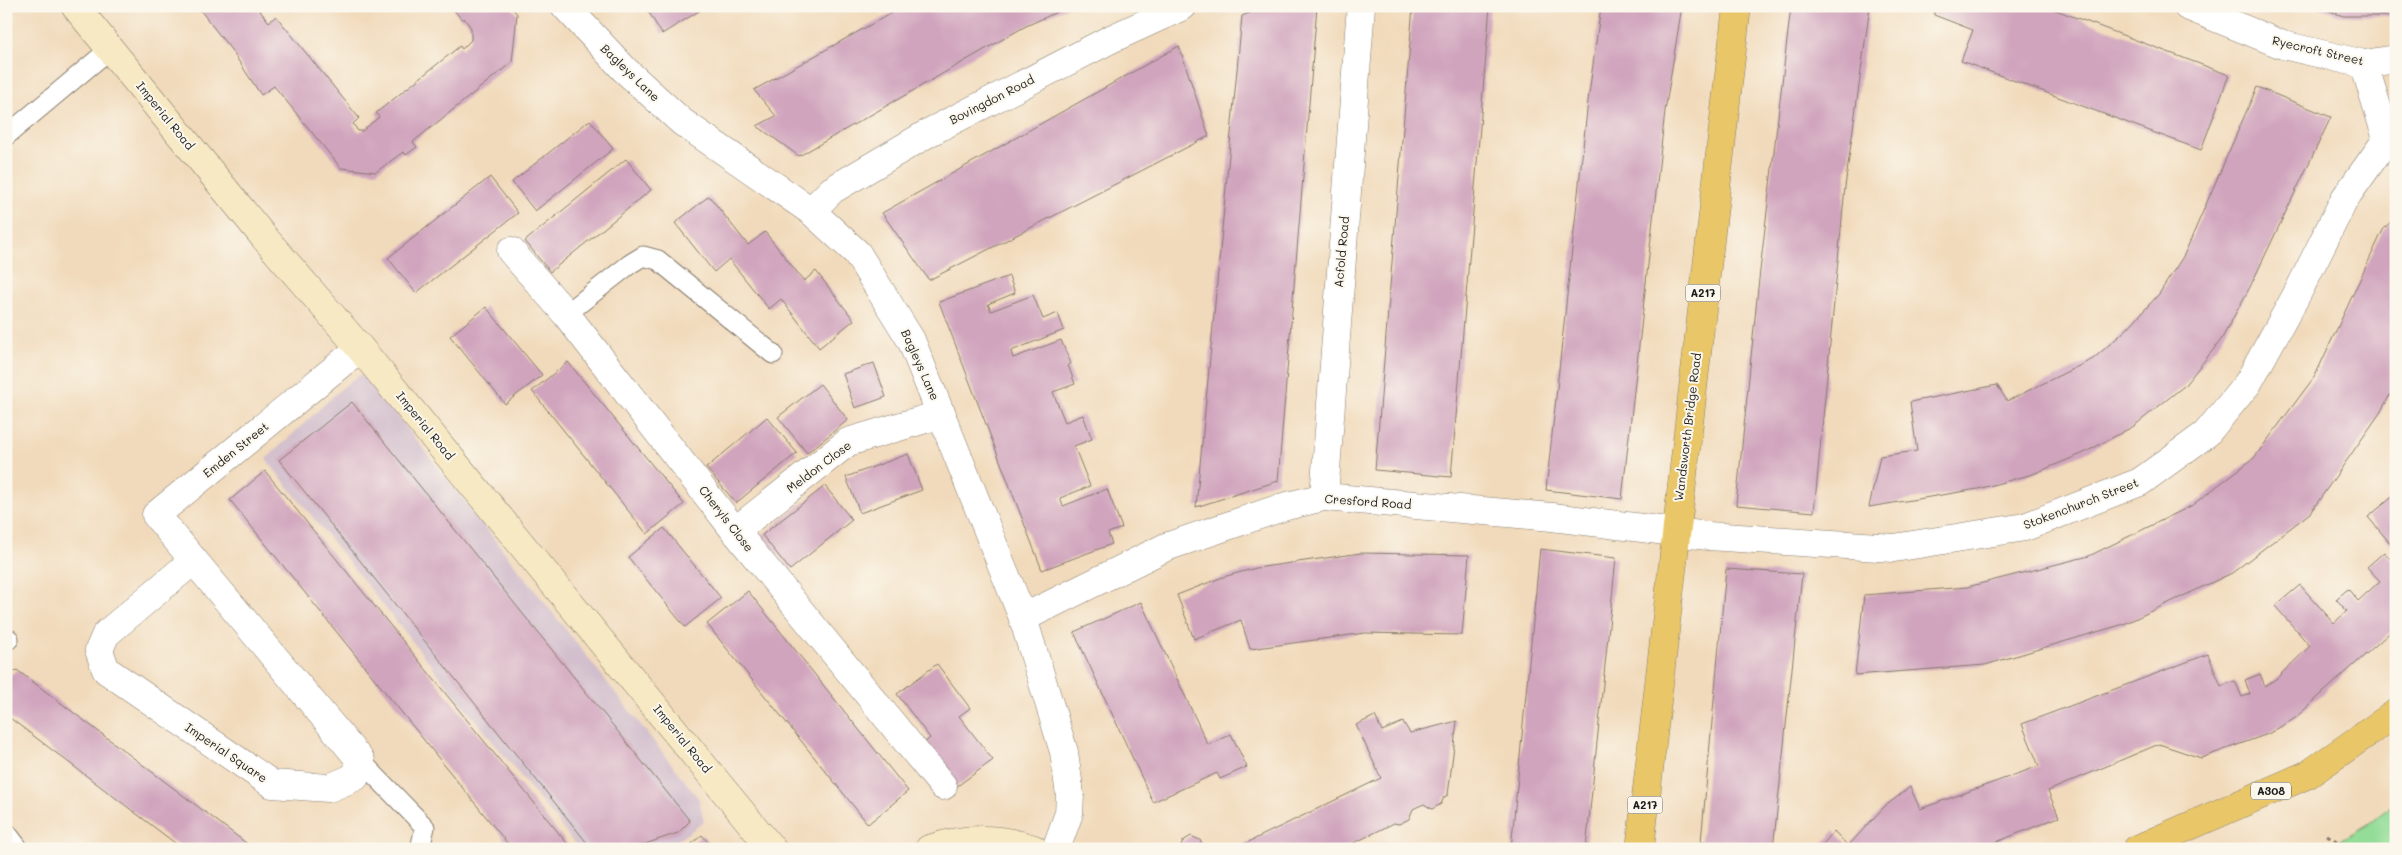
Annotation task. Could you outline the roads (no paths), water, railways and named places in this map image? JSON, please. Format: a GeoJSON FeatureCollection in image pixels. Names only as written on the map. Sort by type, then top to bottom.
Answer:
{"type":"FeatureCollection","features":[{"type":"Feature","properties":{"kind":"main road","name":"Wandsworth Bridge Road"},"geometry":{"type":"LineString","coordinates":[[1640,849],[1737,6]]}},
{"type":"Feature","properties":{"kind":"main road","name":"A308"},"geometry":{"type":"LineString","coordinates":[[2137,849],[2310,774],[2396,714]]}},
{"type":"Feature","properties":{"kind":"street","name":"Imperial Road"},"geometry":{"type":"LineString","coordinates":[[75,6],[263,236],[360,348],[772,849]]}},
{"type":"Feature","properties":{"kind":"street","name":"Bagleys Lane"},"geometry":{"type":"LineString","coordinates":[[566,6],[625,70],[682,122],[811,211],[857,253],[911,340],[1023,618],[1064,752],[1070,795],[1069,813],[1056,849]]}},
{"type":"Feature","properties":{"kind":"street","name":"Bovingdon Road"},"geometry":{"type":"LineString","coordinates":[[811,211],[832,190],[930,132],[1111,39],[1183,6]]}},
{"type":"Feature","properties":{"kind":"street","name":"Acfold Road"},"geometry":{"type":"LineString","coordinates":[[1324,497],[1361,6]]}},
{"type":"Feature","properties":{"kind":"street","name":"Ryecroft Street"},"geometry":{"type":"LineString","coordinates":[[2186,6],[2283,45],[2364,64],[2396,59]]}},
{"type":"Feature","properties":{"kind":"street"},"geometry":{"type":"LineString","coordinates":[[2364,64],[2391,137]]}},
{"type":"Feature","properties":{"kind":"street","name":"Stokenchurch Street"},"geometry":{"type":"LineString","coordinates":[[1675,533],[1894,548],[2025,527],[2140,482],[2206,434],[2248,383],[2297,294],[2345,198],[2391,137]]}},
{"type":"Feature","properties":{"kind":"street","name":"Cheryls Close"},"geometry":{"type":"LineString","coordinates":[[511,251],[566,314],[735,531],[943,786]]}},
{"type":"Feature","properties":{"kind":"street","name":"Emden Street"},"geometry":{"type":"LineString","coordinates":[[194,560],[156,515],[360,348]]}},
{"type":"Feature","properties":{"kind":"street","name":"Meldon Close"},"geometry":{"type":"LineString","coordinates":[[735,531],[848,442],[942,414]]}},
{"type":"Feature","properties":{"kind":"street","name":"Cresford Road"},"geometry":{"type":"LineString","coordinates":[[1023,618],[1166,547],[1283,507],[1324,497],[1552,517],[1675,533]]}},
{"type":"Feature","properties":{"kind":"street"},"geometry":{"type":"LineString","coordinates":[[194,560],[361,761]]}},
{"type":"Feature","properties":{"kind":"street","name":"Imperial Square"},"geometry":{"type":"LineString","coordinates":[[194,560],[106,634],[99,650],[106,670],[272,784],[329,788],[354,777],[361,761]]}},
{"type":"Feature","properties":{"kind":"street"},"geometry":{"type":"LineString","coordinates":[[929,849],[953,842],[996,839],[1034,849]]}},
{"type":"Feature","properties":{"kind":"lane"},"geometry":{"type":"LineString","coordinates":[[6,136],[110,49]]}},
{"type":"Feature","properties":{"kind":"lane"},"geometry":{"type":"LineString","coordinates":[[566,314],[643,256],[658,260],[773,354]]}},
{"type":"Feature","properties":{"kind":"lane"},"geometry":{"type":"LineString","coordinates":[[361,761],[425,827],[420,849]]}},
{"type":"Feature","properties":{"kind":"lane"},"geometry":{"type":"LineString","coordinates":[[6,832],[19,849]]}}]}
